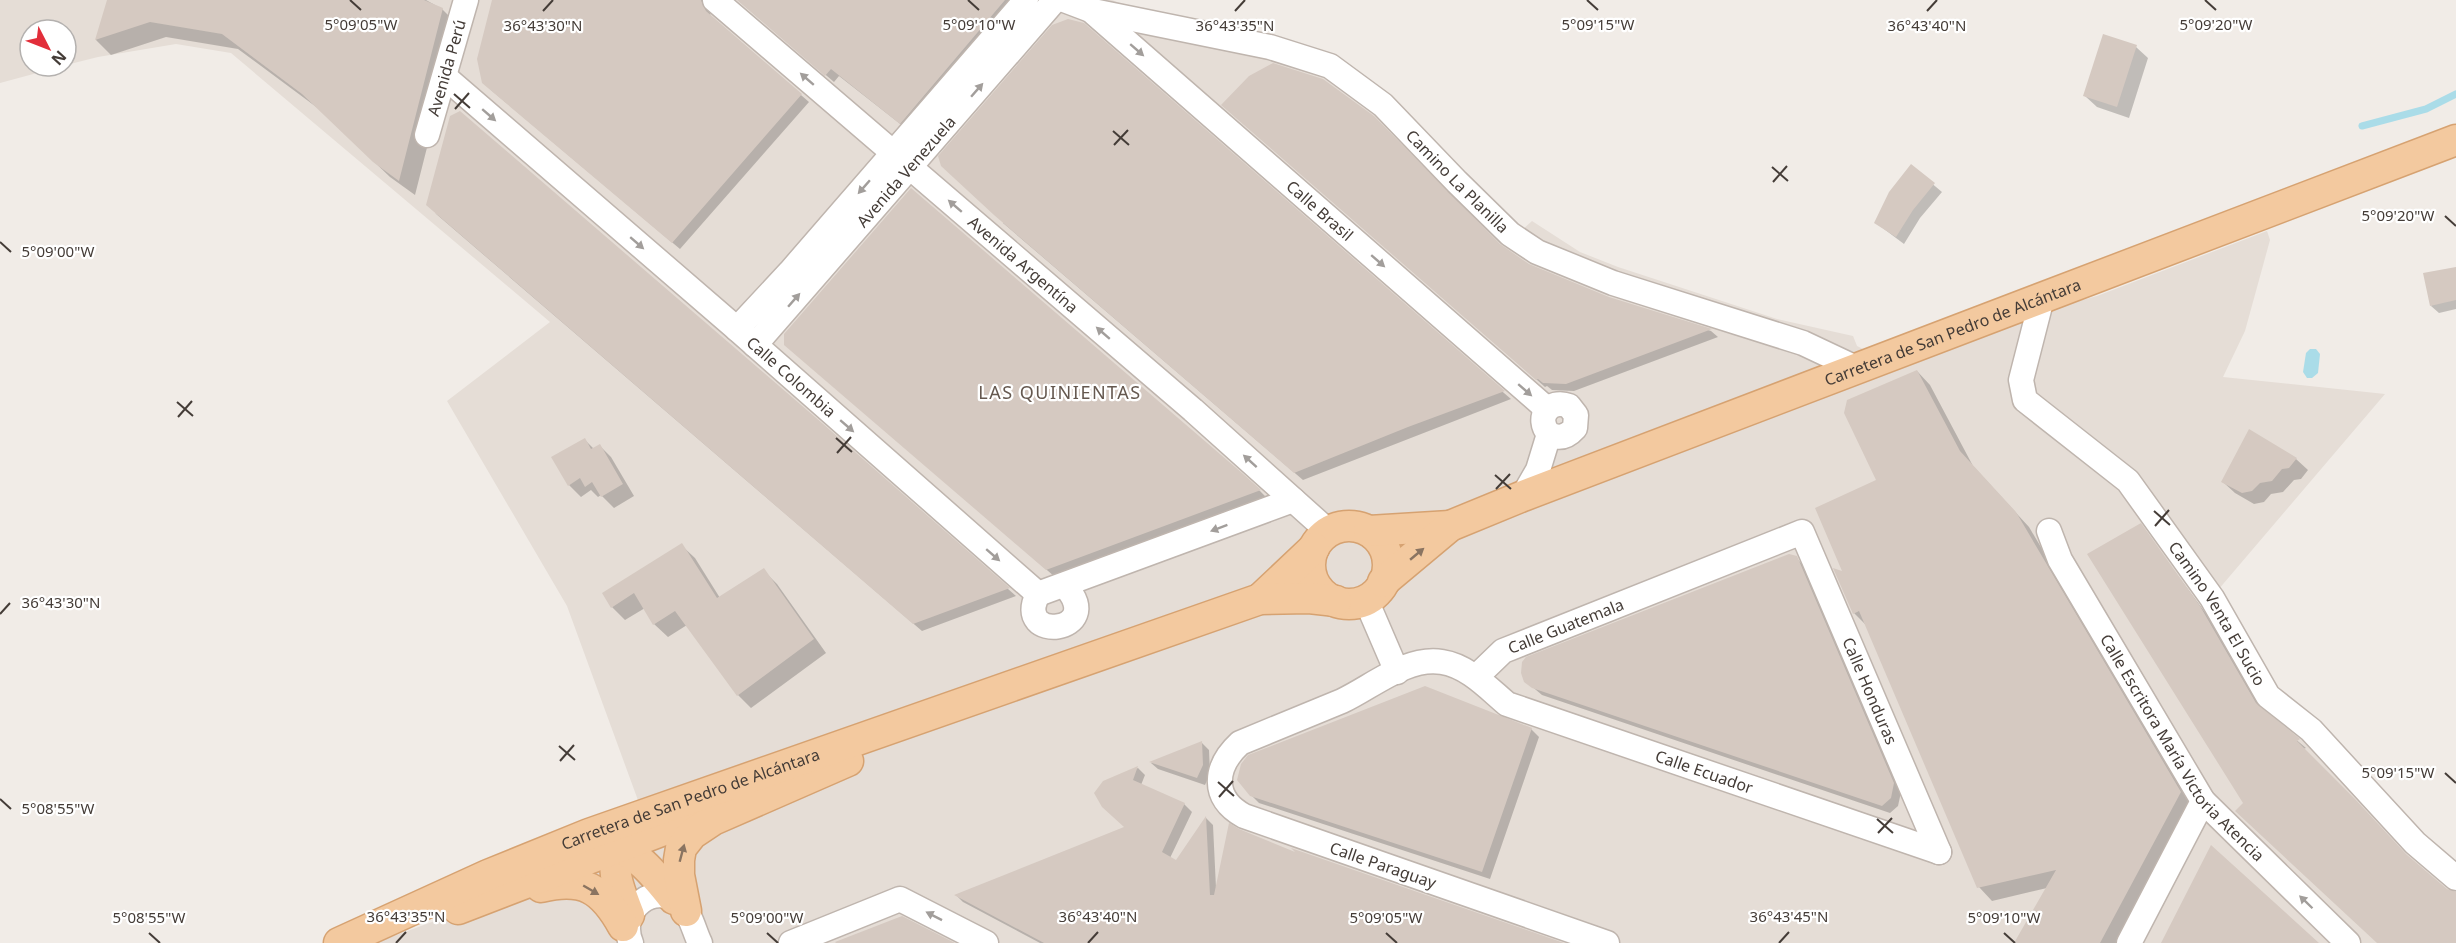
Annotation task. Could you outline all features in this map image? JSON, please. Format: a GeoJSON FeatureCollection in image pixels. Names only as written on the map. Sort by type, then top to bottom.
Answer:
{"type":"FeatureCollection","features":[{"type":"Feature","properties":{"kind":"main road","name":"Carretera de San Pedro de Alcántara"},"geometry":{"type":"LineString","coordinates":[[1375,591],[1450,526],[1856,368],[2456,140]]}},
{"type":"Feature","properties":{"kind":"main road"},"geometry":{"type":"LineString","coordinates":[[1349,526],[1369,531],[1384,548],[1388,560],[1375,591],[1346,604],[1336,602],[1327,597],[1313,580],[1310,569],[1321,540],[1349,526]]}},
{"type":"Feature","properties":{"kind":"main road","name":"Carretera de San Pedro de Alcántara"},"geometry":{"type":"LineString","coordinates":[[1369,531],[1450,526]]}},
{"type":"Feature","properties":{"kind":"main road","name":"Carretera de San Pedro de Alcántara"},"geometry":{"type":"LineString","coordinates":[[1260,599],[1321,540]]}},
{"type":"Feature","properties":{"kind":"main road","name":"Carretera de San Pedro de Alcántara"},"geometry":{"type":"LineString","coordinates":[[339,943],[488,875],[600,830],[1049,675],[1260,599],[1309,598],[1336,602]]}},
{"type":"Feature","properties":{"kind":"main road","name":"Carretera de San Pedro de Alcántara"},"geometry":{"type":"LineString","coordinates":[[346,943],[440,916],[884,745],[1049,675]]}},
{"type":"Feature","properties":{"kind":"main road"},"geometry":{"type":"LineString","coordinates":[[687,924],[679,875],[681,848],[692,834],[712,820],[768,798],[884,745]]}},
{"type":"Feature","properties":{"kind":"main road"},"geometry":{"type":"LineString","coordinates":[[629,931],[615,864],[619,847],[633,832],[779,767]]}},
{"type":"Feature","properties":{"kind":"main road"},"geometry":{"type":"LineString","coordinates":[[488,875],[514,871],[587,845],[604,842],[630,854],[660,881],[687,924]]}},
{"type":"Feature","properties":{"kind":"main road"},"geometry":{"type":"LineString","coordinates":[[474,903],[493,901],[563,882],[585,885],[609,903],[629,931]]}},
{"type":"Feature","properties":{"kind":"street","name":"Avenida Perú"},"geometry":{"type":"LineString","coordinates":[[427,135],[466,0]]}},
{"type":"Feature","properties":{"kind":"street","name":"Avenida Argentína"},"geometry":{"type":"LineString","coordinates":[[715,0],[1192,410],[1293,500],[1321,540]]}},
{"type":"Feature","properties":{"kind":"street","name":"Avenida Venezuela"},"geometry":{"type":"LineString","coordinates":[[902,160],[1026,0]]}},
{"type":"Feature","properties":{"kind":"street","name":"Avenida Venezuela"},"geometry":{"type":"LineString","coordinates":[[746,337],[902,160],[1055,0]]}},
{"type":"Feature","properties":{"kind":"street","name":"Camino La Planilla"},"geometry":{"type":"LineString","coordinates":[[1064,0],[1093,12],[1270,47],[1330,66],[1383,105],[1510,234],[1537,252],[1613,282],[1803,343],[1856,368]]}},
{"type":"Feature","properties":{"kind":"street","name":"Calle Brasil"},"geometry":{"type":"LineString","coordinates":[[1093,12],[1547,409],[1563,404],[1573,410],[1576,418],[1575,428],[1564,437],[1554,437],[1549,434],[1538,470],[1523,496]]}},
{"type":"Feature","properties":{"kind":"street","name":"Calle Colombia"},"geometry":{"type":"LineString","coordinates":[[445,77],[746,337],[1038,594]]}},
{"type":"Feature","properties":{"kind":"street","name":"Camino Venta El Sucio"},"geometry":{"type":"LineString","coordinates":[[2042,298],[2021,380],[2025,400],[2128,481],[2212,598],[2268,696],[2311,730],[2415,843],[2456,878]]}},
{"type":"Feature","properties":{"kind":"street"},"geometry":{"type":"LineString","coordinates":[[1065,585],[1075,599],[1076,611],[1066,625],[1059,628],[1047,627],[1037,620],[1033,610],[1033,603],[1038,594],[1293,500]]}},
{"type":"Feature","properties":{"kind":"street","name":"Calle Escritora María Victoria Atencia"},"geometry":{"type":"LineString","coordinates":[[2049,531],[2060,560],[2203,801],[2348,943]]}},
{"type":"Feature","properties":{"kind":"street","name":"Calle Guatemala"},"geometry":{"type":"LineString","coordinates":[[1476,676],[1503,651],[1802,532]]}},
{"type":"Feature","properties":{"kind":"street","name":"Calle Honduras"},"geometry":{"type":"LineString","coordinates":[[1802,532],[1939,852]]}},
{"type":"Feature","properties":{"kind":"street"},"geometry":{"type":"LineString","coordinates":[[1375,591],[1397,672],[1425,661],[1444,662],[1476,676]]}},
{"type":"Feature","properties":{"kind":"street","name":"Calle Paraguay"},"geometry":{"type":"LineString","coordinates":[[1397,672],[1344,700],[1240,743],[1229,753],[1222,766],[1219,781],[1222,795],[1230,808],[1244,816],[1607,943]]}},
{"type":"Feature","properties":{"kind":"street","name":"Calle Ecuador"},"geometry":{"type":"LineString","coordinates":[[1476,676],[1507,704],[1939,852]]}},
{"type":"Feature","properties":{"kind":"street"},"geometry":{"type":"LineString","coordinates":[[2129,943],[2203,801]]}},
{"type":"Feature","properties":{"kind":"street"},"geometry":{"type":"LineString","coordinates":[[629,931],[635,906],[653,896],[687,924]]}},
{"type":"Feature","properties":{"kind":"street"},"geometry":{"type":"LineString","coordinates":[[791,943],[900,898],[986,943]]}},
{"type":"Feature","properties":{"kind":"shaded area"},"geometry":{"type":"Polygon","coordinates":[[[0,0],[1112,0],[1182,26],[1336,60],[1520,232],[1532,221],[1580,252],[1618,267],[1777,319],[1853,336],[1857,346],[1877,356],[2097,296],[2267,231],[2270,240],[2245,331],[2223,377],[2385,394],[2218,590],[2268,696],[2456,878],[2456,943],[375,943],[478,905],[643,814],[567,606],[447,401],[550,322],[231,53],[176,44],[78,62],[78,18],[18,18],[19,78],[0,83],[0,0]]]}},
{"type":"Feature","properties":{"kind":"water"},"geometry":{"type":"Polygon","coordinates":[[[2310,349],[2316,349],[2320,354],[2318,373],[2312,378],[2307,378],[2303,372],[2306,353],[2310,349]]]}},
{"type":"Feature","properties":{"kind":"building"},"geometry":{"type":"Polygon","coordinates":[[[107,0],[424,0],[443,8],[399,181],[373,162],[302,94],[222,34],[150,22],[95,40],[107,0]]]}},
{"type":"Feature","properties":{"kind":"building"},"geometry":{"type":"Polygon","coordinates":[[[492,0],[701,0],[706,11],[802,94],[672,243],[482,83],[477,59],[492,0]]]}},
{"type":"Feature","properties":{"kind":"building"},"geometry":{"type":"Polygon","coordinates":[[[737,0],[1005,0],[900,124],[831,69],[825,76],[737,0]]]}},
{"type":"Feature","properties":{"kind":"building"},"geometry":{"type":"Polygon","coordinates":[[[1068,19],[1084,23],[1505,391],[1294,473],[994,215],[941,166],[938,156],[1052,25],[1068,19]]]}},
{"type":"Feature","properties":{"kind":"building"},"geometry":{"type":"Polygon","coordinates":[[[2103,34],[2137,45],[2117,107],[2083,96],[2103,34]]]}},
{"type":"Feature","properties":{"kind":"building"},"geometry":{"type":"Polygon","coordinates":[[[1273,63],[1323,79],[1374,116],[1500,244],[1529,264],[1609,297],[1712,329],[1566,384],[1543,383],[1536,380],[1221,105],[1249,76],[1273,63]]]}},
{"type":"Feature","properties":{"kind":"building"},"geometry":{"type":"Polygon","coordinates":[[[460,111],[1010,588],[913,624],[426,205],[450,116],[460,111]]]}},
{"type":"Feature","properties":{"kind":"building"},"geometry":{"type":"Polygon","coordinates":[[[1911,164],[1935,183],[1913,210],[1896,237],[1874,223],[1889,192],[1911,164]]]}},
{"type":"Feature","properties":{"kind":"building"},"geometry":{"type":"Polygon","coordinates":[[[911,188],[1261,490],[1046,570],[784,345],[784,334],[911,188]]]}},
{"type":"Feature","properties":{"kind":"building"},"geometry":{"type":"Polygon","coordinates":[[[2456,267],[2456,300],[2430,306],[2423,273],[2456,267]]]}},
{"type":"Feature","properties":{"kind":"building"},"geometry":{"type":"Polygon","coordinates":[[[1917,370],[1960,451],[2016,512],[2181,792],[2100,943],[2014,943],[2056,870],[1977,888],[1859,611],[1853,614],[1833,568],[1842,571],[1815,508],[1876,480],[1844,413],[1847,400],[1917,370]]]}},
{"type":"Feature","properties":{"kind":"building"},"geometry":{"type":"Polygon","coordinates":[[[2249,429],[2297,458],[2289,468],[2282,469],[2272,481],[2260,483],[2252,491],[2242,493],[2221,482],[2249,429]]]}},
{"type":"Feature","properties":{"kind":"building"},"geometry":{"type":"Polygon","coordinates":[[[585,438],[591,449],[600,444],[623,484],[601,497],[592,482],[585,487],[580,478],[568,486],[551,457],[585,438]]]}},
{"type":"Feature","properties":{"kind":"building"},"geometry":{"type":"Polygon","coordinates":[[[2141,523],[2200,606],[2256,703],[2300,739],[2297,741],[2406,854],[2447,889],[2456,892],[2456,943],[2377,943],[2235,811],[2243,803],[2087,554],[2141,523]]]}},
{"type":"Feature","properties":{"kind":"building"},"geometry":{"type":"Polygon","coordinates":[[[682,543],[717,598],[764,568],[814,639],[737,696],[675,611],[653,625],[634,593],[611,608],[602,593],[682,543]]]}},
{"type":"Feature","properties":{"kind":"building"},"geometry":{"type":"Polygon","coordinates":[[[1789,554],[1797,556],[1894,783],[1891,798],[1882,806],[1532,688],[1524,682],[1521,673],[1522,662],[1526,657],[1789,554]]]}},
{"type":"Feature","properties":{"kind":"building"},"geometry":{"type":"Polygon","coordinates":[[[1425,686],[1532,728],[1482,872],[1250,796],[1237,780],[1241,764],[1248,755],[1425,686]]]}},
{"type":"Feature","properties":{"kind":"building"},"geometry":{"type":"Polygon","coordinates":[[[1202,741],[1203,765],[1197,778],[1149,762],[1202,741]]]}},
{"type":"Feature","properties":{"kind":"building"},"geometry":{"type":"Polygon","coordinates":[[[1138,766],[1133,780],[1185,803],[1162,852],[1176,860],[1206,816],[1210,895],[1214,895],[1229,823],[1295,852],[1291,848],[1564,943],[1044,943],[954,895],[1124,827],[1102,807],[1094,793],[1103,781],[1138,766]]]}},
{"type":"Feature","properties":{"kind":"building"},"geometry":{"type":"Polygon","coordinates":[[[2211,845],[2319,943],[2161,943],[2211,845]]]}},
{"type":"Feature","properties":{"kind":"building"},"geometry":{"type":"Polygon","coordinates":[[[902,916],[955,943],[835,942],[902,916]]]}},
{"type":"Feature","properties":{"kind":"waterway"},"geometry":{"type":"LineString","coordinates":[[2362,126],[2426,109],[2456,94]]}},
{"type":"Feature","properties":{"kind":"district","name":"LAS QUINIENTAS"},"geometry":{"type":"Point","coordinates":[1060,392]}}]}
